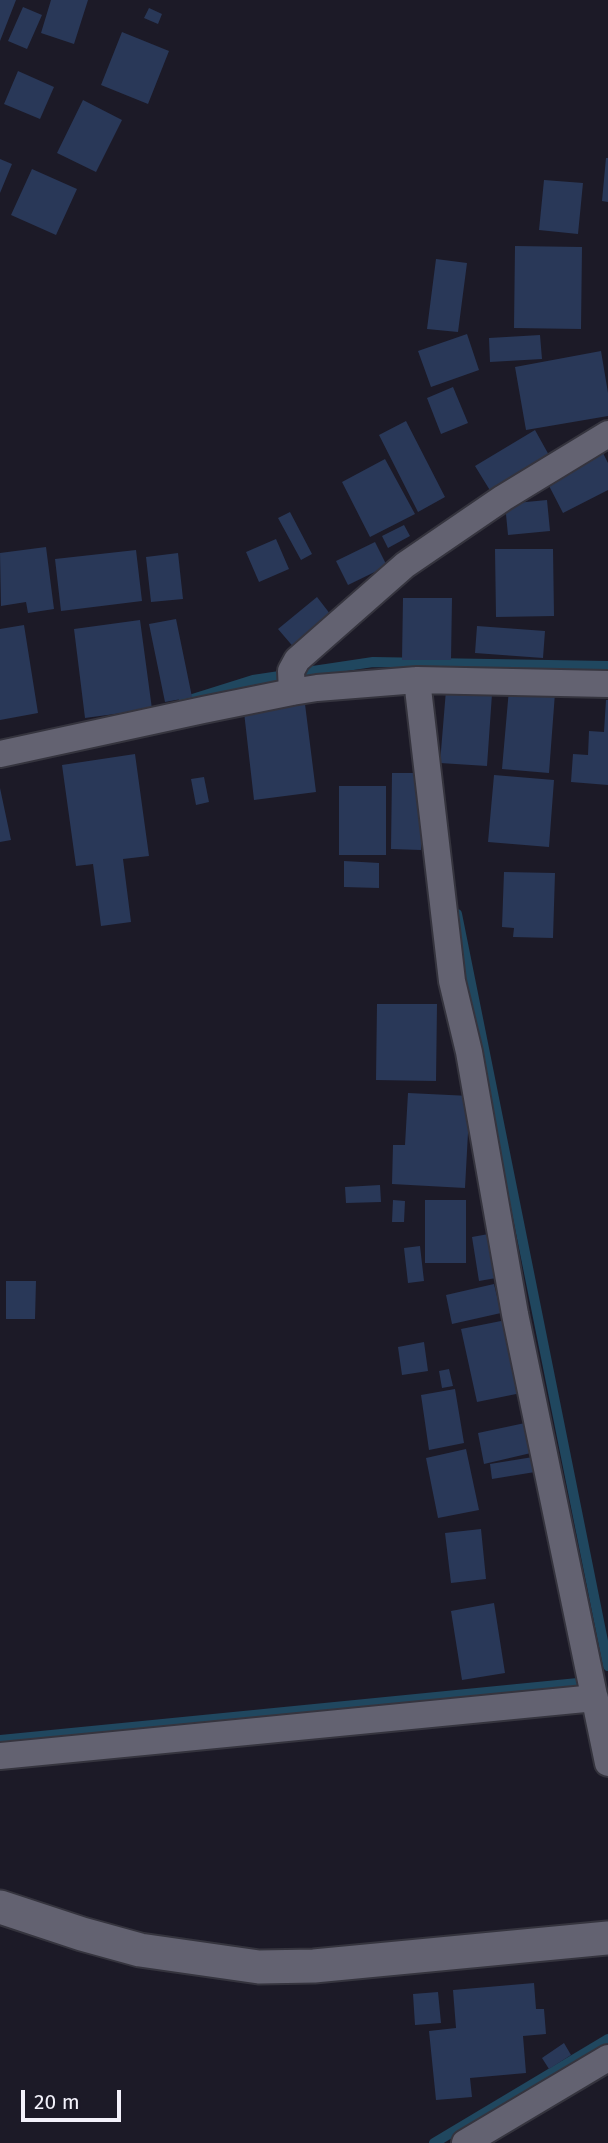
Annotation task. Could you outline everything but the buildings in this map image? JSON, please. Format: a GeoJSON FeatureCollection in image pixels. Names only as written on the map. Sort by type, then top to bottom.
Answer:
{"type":"FeatureCollection","features":[{"type":"Feature","properties":{"kind":"street"},"geometry":{"type":"LineString","coordinates":[[291,681],[297,660],[405,565],[503,498],[608,434]]}},
{"type":"Feature","properties":{"kind":"street"},"geometry":{"type":"LineString","coordinates":[[417,680],[452,981],[469,1052],[515,1314],[608,1763]]}},
{"type":"Feature","properties":{"kind":"street"},"geometry":{"type":"LineString","coordinates":[[0,754],[291,681],[417,680],[608,684]]}},
{"type":"Feature","properties":{"kind":"street"},"geometry":{"type":"LineString","coordinates":[[0,1756],[595,1698]]}},
{"type":"Feature","properties":{"kind":"street"},"geometry":{"type":"LineString","coordinates":[[0,1907],[140,1950],[259,1967],[314,1966],[608,1938]]}},
{"type":"Feature","properties":{"kind":"street"},"geometry":{"type":"LineString","coordinates":[[465,2143],[608,2058]]}},
{"type":"Feature","properties":{"kind":"waterway"},"geometry":{"type":"LineString","coordinates":[[183,702],[253,680],[373,662],[608,666]]}},
{"type":"Feature","properties":{"kind":"waterway"},"geometry":{"type":"LineString","coordinates":[[457,914],[608,1666]]}},
{"type":"Feature","properties":{"kind":"waterway"},"geometry":{"type":"LineString","coordinates":[[0,1740],[578,1683]]}},
{"type":"Feature","properties":{"kind":"waterway"},"geometry":{"type":"LineString","coordinates":[[434,2143],[608,2039]]}}]}
